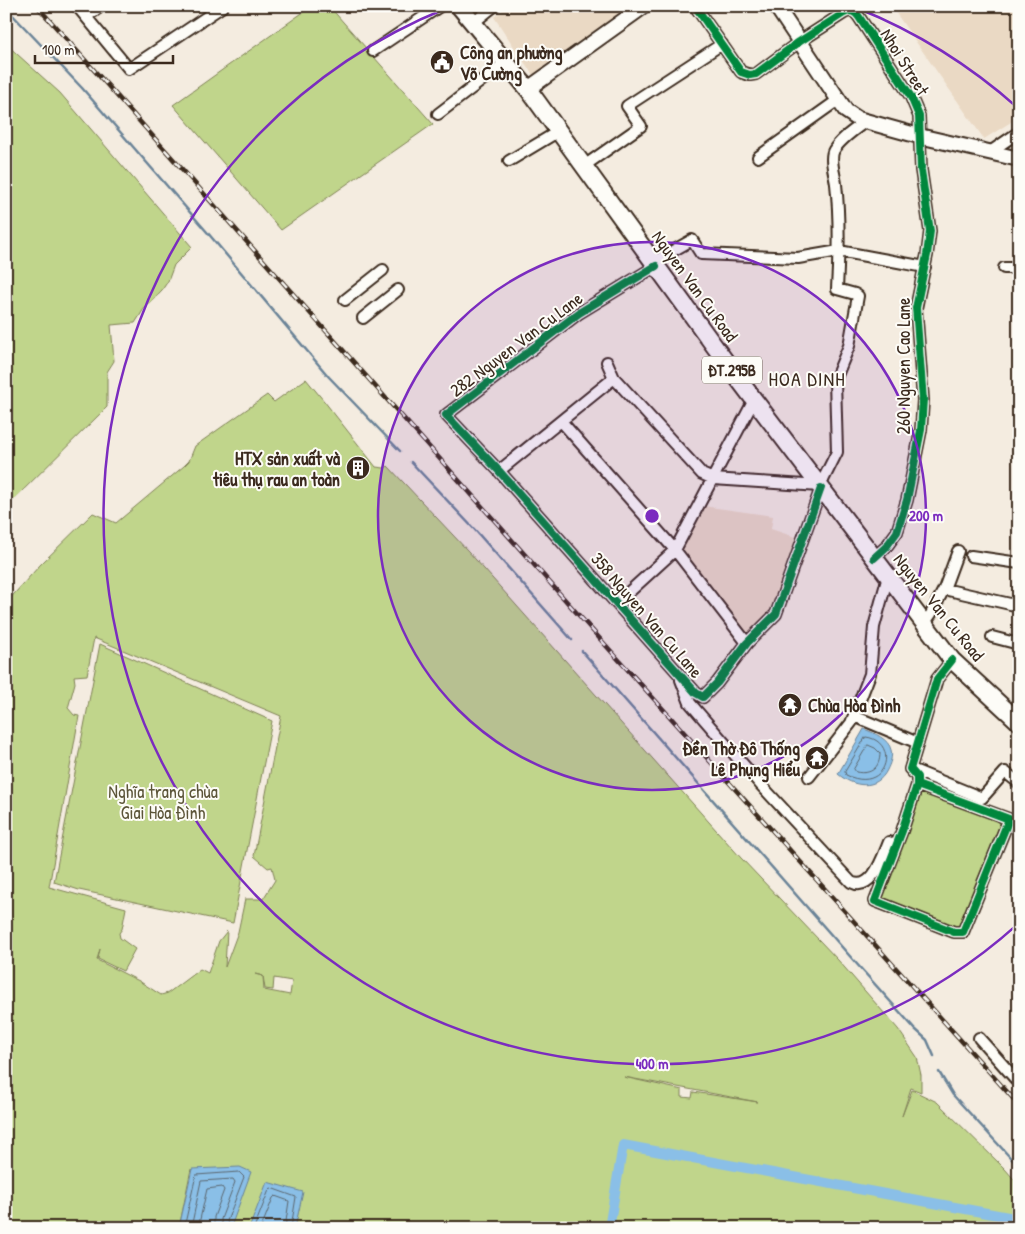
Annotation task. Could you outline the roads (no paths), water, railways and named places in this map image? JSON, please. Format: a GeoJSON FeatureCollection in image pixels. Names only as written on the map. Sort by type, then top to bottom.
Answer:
{"type":"FeatureCollection","features":[{"type":"Feature","properties":{"kind":"main road","name":"Nguyen Van Cu Road"},"geometry":{"type":"LineString","coordinates":[[459,6],[528,89],[754,400],[952,660],[1019,722]]}},
{"type":"Feature","properties":{"kind":"main road"},"geometry":{"type":"LineString","coordinates":[[528,89],[644,6]]}},
{"type":"Feature","properties":{"kind":"main road"},"geometry":{"type":"LineString","coordinates":[[776,6],[838,100],[846,111],[858,119],[919,136],[1019,159]]}},
{"type":"Feature","properties":{"kind":"street"},"geometry":{"type":"LineString","coordinates":[[77,6],[129,69],[216,8]]}},
{"type":"Feature","properties":{"kind":"street"},"geometry":{"type":"LineString","coordinates":[[86,17],[101,6]]}},
{"type":"Feature","properties":{"kind":"street"},"geometry":{"type":"LineString","coordinates":[[374,52],[440,6]]}},
{"type":"Feature","properties":{"kind":"street"},"geometry":{"type":"LineString","coordinates":[[473,23],[494,6]]}},
{"type":"Feature","properties":{"kind":"street","name":"Nhoi Street"},"geometry":{"type":"LineString","coordinates":[[695,6],[741,72],[750,75],[756,74],[799,42],[844,13],[852,11],[857,14],[911,97],[919,116],[919,136]]}},
{"type":"Feature","properties":{"kind":"street"},"geometry":{"type":"LineString","coordinates":[[584,166],[640,126],[627,106],[722,44]]}},
{"type":"Feature","properties":{"kind":"street"},"geometry":{"type":"LineString","coordinates":[[438,114],[506,62]]}},
{"type":"Feature","properties":{"kind":"street"},"geometry":{"type":"LineString","coordinates":[[758,157],[838,100]]}},
{"type":"Feature","properties":{"kind":"street"},"geometry":{"type":"LineString","coordinates":[[866,121],[844,139],[834,150],[832,156],[839,212],[839,251],[925,267]]}},
{"type":"Feature","properties":{"kind":"street"},"geometry":{"type":"LineString","coordinates":[[509,162],[559,131]]}},
{"type":"Feature","properties":{"kind":"street"},"geometry":{"type":"LineString","coordinates":[[990,152],[1019,132]]}},
{"type":"Feature","properties":{"kind":"street","name":"260 Nguyen Cao Lane"},"geometry":{"type":"LineString","coordinates":[[874,558],[886,547],[897,532],[907,500],[921,430],[923,400],[916,308],[925,267],[930,231],[921,170],[919,136]]}},
{"type":"Feature","properties":{"kind":"street","name":"282 Nguyen Van Cu Lane"},"geometry":{"type":"LineString","coordinates":[[446,415],[579,313],[692,240],[698,252],[712,255],[798,258],[839,251]]}},
{"type":"Feature","properties":{"kind":"street","name":"358 Nguyen Van Cu Lane"},"geometry":{"type":"LineString","coordinates":[[446,415],[499,470],[677,673],[699,696],[704,696],[717,684],[747,643],[776,614],[820,487],[836,452],[835,380],[850,346],[858,296],[836,290],[839,251]]}},
{"type":"Feature","properties":{"kind":"street"},"geometry":{"type":"LineString","coordinates":[[1004,268],[1019,268]]}},
{"type":"Feature","properties":{"kind":"street"},"geometry":{"type":"LineString","coordinates":[[345,300],[382,270]]}},
{"type":"Feature","properties":{"kind":"street"},"geometry":{"type":"LineString","coordinates":[[363,318],[398,290]]}},
{"type":"Feature","properties":{"kind":"street"},"geometry":{"type":"LineString","coordinates":[[607,362],[614,378],[702,474],[713,479],[820,487]]}},
{"type":"Feature","properties":{"kind":"street"},"geometry":{"type":"LineString","coordinates":[[499,470],[614,378]]}},
{"type":"Feature","properties":{"kind":"street"},"geometry":{"type":"LineString","coordinates":[[617,603],[675,550],[754,400]]}},
{"type":"Feature","properties":{"kind":"street"},"geometry":{"type":"LineString","coordinates":[[562,421],[675,550],[747,643]]}},
{"type":"Feature","properties":{"kind":"street"},"geometry":{"type":"LineString","coordinates":[[924,624],[944,589],[958,551]]}},
{"type":"Feature","properties":{"kind":"street"},"geometry":{"type":"LineString","coordinates":[[971,556],[1019,562]]}},
{"type":"Feature","properties":{"kind":"street"},"geometry":{"type":"LineString","coordinates":[[809,777],[851,723],[854,716],[870,674],[874,627],[888,576]]}},
{"type":"Feature","properties":{"kind":"street"},"geometry":{"type":"LineString","coordinates":[[944,589],[1019,606]]}},
{"type":"Feature","properties":{"kind":"street"},"geometry":{"type":"LineString","coordinates":[[992,637],[1019,644]]}},
{"type":"Feature","properties":{"kind":"street"},"geometry":{"type":"LineString","coordinates":[[910,769],[937,680],[952,660]]}},
{"type":"Feature","properties":{"kind":"street"},"geometry":{"type":"LineString","coordinates":[[677,673],[690,703],[760,784],[851,882],[861,885],[869,879],[876,871],[889,842]]}},
{"type":"Feature","properties":{"kind":"street"},"geometry":{"type":"LineString","coordinates":[[854,716],[918,743]]}},
{"type":"Feature","properties":{"kind":"street"},"geometry":{"type":"LineString","coordinates":[[910,769],[982,798],[1005,772],[1019,783]]}},
{"type":"Feature","properties":{"kind":"street"},"geometry":{"type":"LineString","coordinates":[[910,769],[917,777],[917,785],[902,831],[875,901],[954,932],[962,932],[1009,819],[917,785]]}},
{"type":"Feature","properties":{"kind":"street"},"geometry":{"type":"LineString","coordinates":[[979,1038],[1019,1083]]}},
{"type":"Feature","properties":{"kind":"water"},"geometry":{"type":"Polygon","coordinates":[[[864,729],[884,740],[890,746],[892,755],[883,777],[871,784],[864,785],[851,782],[838,774],[864,729]]]}},
{"type":"Feature","properties":{"kind":"water"},"geometry":{"type":"Polygon","coordinates":[[[240,1167],[251,1172],[232,1224],[250,1226],[267,1182],[303,1192],[295,1228],[179,1228],[192,1169],[240,1167]]]}},
{"type":"Feature","properties":{"kind":"waterway"},"geometry":{"type":"LineString","coordinates":[[6,8],[82,88],[329,377],[400,451]]}},
{"type":"Feature","properties":{"kind":"waterway"},"geometry":{"type":"LineString","coordinates":[[411,462],[475,530],[572,640]]}},
{"type":"Feature","properties":{"kind":"waterway"},"geometry":{"type":"LineString","coordinates":[[582,651],[855,962],[927,1040],[934,1056]]}},
{"type":"Feature","properties":{"kind":"waterway"},"geometry":{"type":"LineString","coordinates":[[939,1072],[953,1095],[1019,1167]]}},
{"type":"Feature","properties":{"kind":"waterway"},"geometry":{"type":"LineString","coordinates":[[609,1228],[623,1145],[1019,1219]]}},
{"type":"Feature","properties":{"kind":"railway"},"geometry":{"type":"LineString","coordinates":[[37,6],[592,630],[1019,1105]]}},
{"type":"Feature","properties":{"kind":"place","name":"Công an phường Võ Cường"},"geometry":{"type":"Point","coordinates":[442,62]}},
{"type":"Feature","properties":{"kind":"place","name":"HTX sản xuất và tiêu thụ rau an toàn"},"geometry":{"type":"Point","coordinates":[358,468]}},
{"type":"Feature","properties":{"kind":"place","name":"Chùa Hòa Đình"},"geometry":{"type":"Point","coordinates":[790,705]}},
{"type":"Feature","properties":{"kind":"place","name":"Đền Thờ Đô Thống Lê Phụng Hiểu"},"geometry":{"type":"Point","coordinates":[817,758]}},
{"type":"Feature","properties":{"kind":"district","name":"HOA DINH"},"geometry":{"type":"Point","coordinates":[807,378]}},
{"type":"Feature","properties":{"kind":"park label","name":"Nghĩa trang chùa Giai Hòa Đình"},"geometry":{"type":"Point","coordinates":[163,801]}}]}
